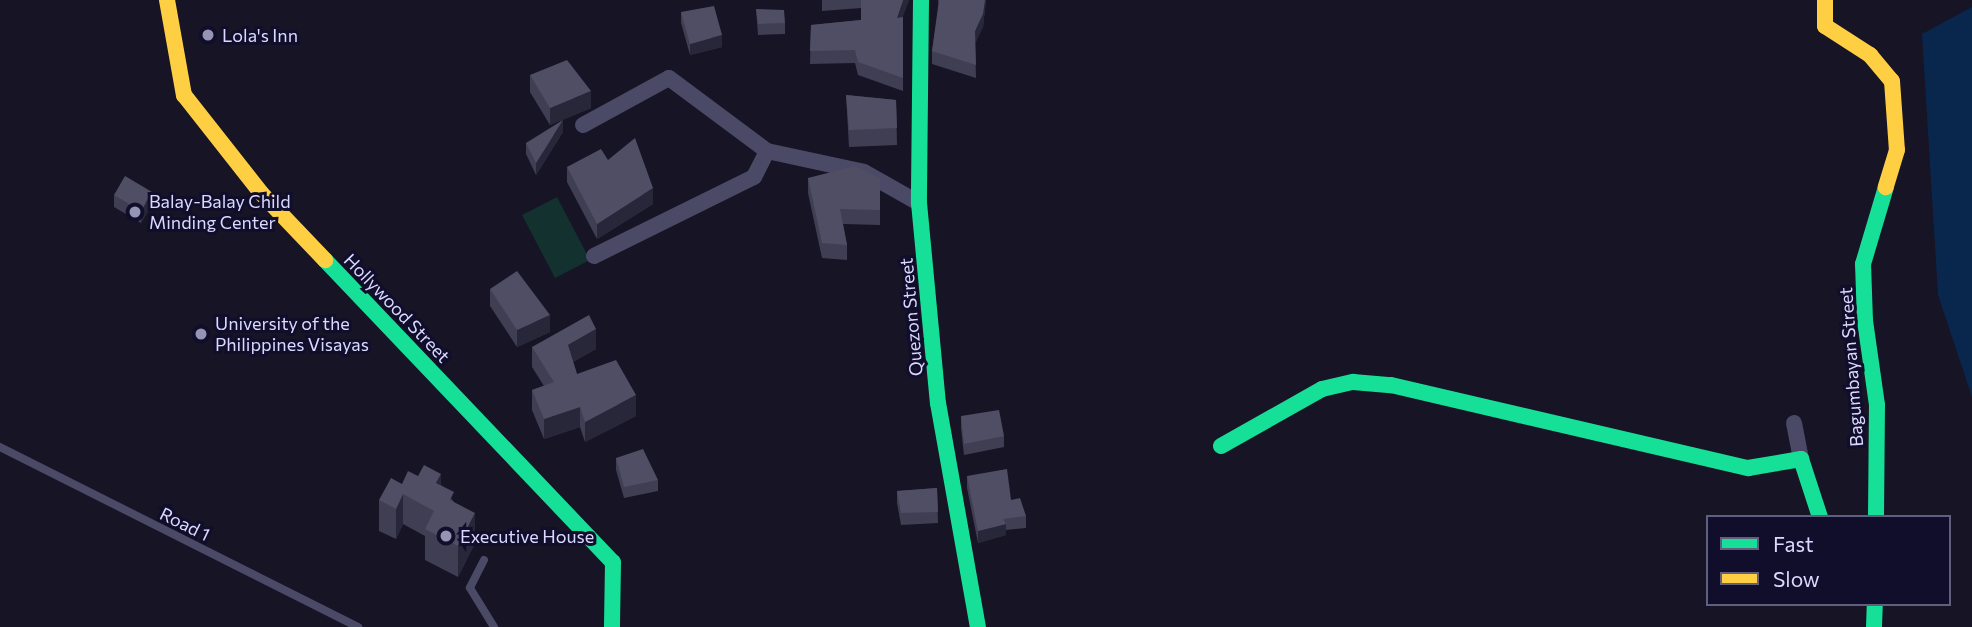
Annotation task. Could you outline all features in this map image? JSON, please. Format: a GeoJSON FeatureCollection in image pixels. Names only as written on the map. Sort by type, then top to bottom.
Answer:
{"type":"FeatureCollection","features":[{"type":"Feature","properties":{"kind":"street","name":"Hollywood Street"},"geometry":{"type":"LineString","coordinates":[[167,0],[184,95],[261,193],[613,562],[612,627]]}},
{"type":"Feature","properties":{"kind":"street","name":"Quezon Street"},"geometry":{"type":"LineString","coordinates":[[921,0],[916,92],[919,203],[938,403],[978,627]]}},
{"type":"Feature","properties":{"kind":"street","name":"Bagumbayan Street"},"geometry":{"type":"LineString","coordinates":[[1825,0],[1825,26],[1870,55],[1892,81],[1897,150],[1863,264],[1865,321],[1877,405],[1877,515]]}},
{"type":"Feature","properties":{"kind":"street"},"geometry":{"type":"LineString","coordinates":[[583,125],[669,78],[767,151],[864,172],[919,203]]}},
{"type":"Feature","properties":{"kind":"street"},"geometry":{"type":"LineString","coordinates":[[594,256],[754,177],[767,151]]}},
{"type":"Feature","properties":{"kind":"street"},"geometry":{"type":"LineString","coordinates":[[1221,446],[1322,389],[1353,382],[1416,388],[1748,468],[1801,459]]}},
{"type":"Feature","properties":{"kind":"street"},"geometry":{"type":"LineString","coordinates":[[1794,424],[1801,459],[1819,515]]}},
{"type":"Feature","properties":{"kind":"street"},"geometry":{"type":"LineString","coordinates":[[1874,627],[1875,606]]}},
{"type":"Feature","properties":{"kind":"lane","name":"Road 1"},"geometry":{"type":"LineString","coordinates":[[0,447],[358,627]]}},
{"type":"Feature","properties":{"kind":"lane"},"geometry":{"type":"LineString","coordinates":[[484,560],[470,588],[494,627]]}},
{"type":"Feature","properties":{"kind":"green space"},"geometry":{"type":"Polygon","coordinates":[[[557,197],[590,260],[555,278],[522,215],[557,197]]]}},
{"type":"Feature","properties":{"kind":"water"},"geometry":{"type":"Polygon","coordinates":[[[1972,7],[1972,397],[1938,295],[1922,34],[1972,7]]]}},
{"type":"Feature","properties":{"kind":"building"},"geometry":{"type":"Polygon","coordinates":[[[861,0],[903,0],[897,18],[903,17],[903,78],[858,62],[855,50],[810,51],[811,25],[861,20],[861,0]]]}},
{"type":"Feature","properties":{"kind":"building"},"geometry":{"type":"Polygon","coordinates":[[[939,0],[985,0],[983,14],[975,31],[976,65],[932,51],[939,0]]]}},
{"type":"Feature","properties":{"kind":"building"},"geometry":{"type":"Polygon","coordinates":[[[714,6],[722,35],[690,44],[681,12],[714,6]]]}},
{"type":"Feature","properties":{"kind":"building"},"geometry":{"type":"Polygon","coordinates":[[[756,9],[784,10],[785,23],[758,24],[756,9]]]}},
{"type":"Feature","properties":{"kind":"building"},"geometry":{"type":"Polygon","coordinates":[[[567,60],[591,91],[550,108],[530,75],[567,60]]]}},
{"type":"Feature","properties":{"kind":"building"},"geometry":{"type":"Polygon","coordinates":[[[846,95],[896,100],[897,128],[849,130],[846,95]]]}},
{"type":"Feature","properties":{"kind":"building"},"geometry":{"type":"Polygon","coordinates":[[[563,120],[536,163],[526,143],[563,120]]]}},
{"type":"Feature","properties":{"kind":"building"},"geometry":{"type":"Polygon","coordinates":[[[635,138],[653,188],[597,224],[567,167],[601,149],[608,160],[635,138]]]}},
{"type":"Feature","properties":{"kind":"building"},"geometry":{"type":"Polygon","coordinates":[[[855,166],[880,178],[880,210],[840,209],[847,245],[822,243],[808,178],[855,166]]]}},
{"type":"Feature","properties":{"kind":"building"},"geometry":{"type":"Polygon","coordinates":[[[125,176],[152,192],[141,211],[114,195],[125,176]]]}},
{"type":"Feature","properties":{"kind":"building"},"geometry":{"type":"Polygon","coordinates":[[[517,271],[550,315],[517,330],[490,289],[517,271]]]}},
{"type":"Feature","properties":{"kind":"building"},"geometry":{"type":"Polygon","coordinates":[[[589,315],[596,329],[568,345],[577,374],[616,360],[636,395],[585,422],[580,407],[544,419],[532,390],[554,382],[532,347],[589,315]]]}},
{"type":"Feature","properties":{"kind":"building"},"geometry":{"type":"Polygon","coordinates":[[[999,410],[1004,436],[964,444],[961,416],[999,410]]]}},
{"type":"Feature","properties":{"kind":"building"},"geometry":{"type":"Polygon","coordinates":[[[643,449],[658,480],[624,487],[616,458],[643,449]]]}},
{"type":"Feature","properties":{"kind":"building"},"geometry":{"type":"Polygon","coordinates":[[[424,465],[441,474],[436,483],[454,492],[450,500],[475,513],[458,546],[425,529],[434,511],[403,494],[396,509],[379,500],[391,478],[402,484],[408,471],[418,476],[424,465]]]}},
{"type":"Feature","properties":{"kind":"building"},"geometry":{"type":"Polygon","coordinates":[[[1007,469],[1011,500],[1020,498],[1026,516],[1003,519],[1006,524],[978,531],[967,476],[1007,469]]]}},
{"type":"Feature","properties":{"kind":"building"},"geometry":{"type":"Polygon","coordinates":[[[937,488],[938,512],[901,513],[897,491],[937,488]]]}},
{"type":"Feature","properties":{"kind":"traffic: fast"},"geometry":{"type":"LineString","coordinates":[[921,0],[919,203],[938,403],[978,627]]}},
{"type":"Feature","properties":{"kind":"traffic: fast"},"geometry":{"type":"LineString","coordinates":[[1876,515],[1877,405],[1865,321],[1863,264],[1886,187]]}},
{"type":"Feature","properties":{"kind":"traffic: fast"},"geometry":{"type":"LineString","coordinates":[[325,260],[613,562],[612,627]]}},
{"type":"Feature","properties":{"kind":"traffic: fast"},"geometry":{"type":"LineString","coordinates":[[1221,446],[1322,389],[1353,382],[1391,385],[1748,468],[1801,459],[1819,515]]}},
{"type":"Feature","properties":{"kind":"traffic: fast"},"geometry":{"type":"LineString","coordinates":[[1874,627],[1875,606]]}},
{"type":"Feature","properties":{"kind":"traffic: slow"},"geometry":{"type":"LineString","coordinates":[[167,0],[184,95],[261,193],[325,260]]}},
{"type":"Feature","properties":{"kind":"traffic: slow"},"geometry":{"type":"LineString","coordinates":[[1825,0],[1825,26],[1870,55],[1892,81],[1897,150],[1886,187]]}},
{"type":"Feature","properties":{"kind":"place","name":"Lola's Inn"},"geometry":{"type":"Point","coordinates":[208,35]}},
{"type":"Feature","properties":{"kind":"place","name":"Balay-Balay Child Minding Center"},"geometry":{"type":"Point","coordinates":[135,212]}},
{"type":"Feature","properties":{"kind":"place","name":"University of the Philippines Visayas"},"geometry":{"type":"Point","coordinates":[201,334]}},
{"type":"Feature","properties":{"kind":"place","name":"Executive House"},"geometry":{"type":"Point","coordinates":[446,536]}}]}
